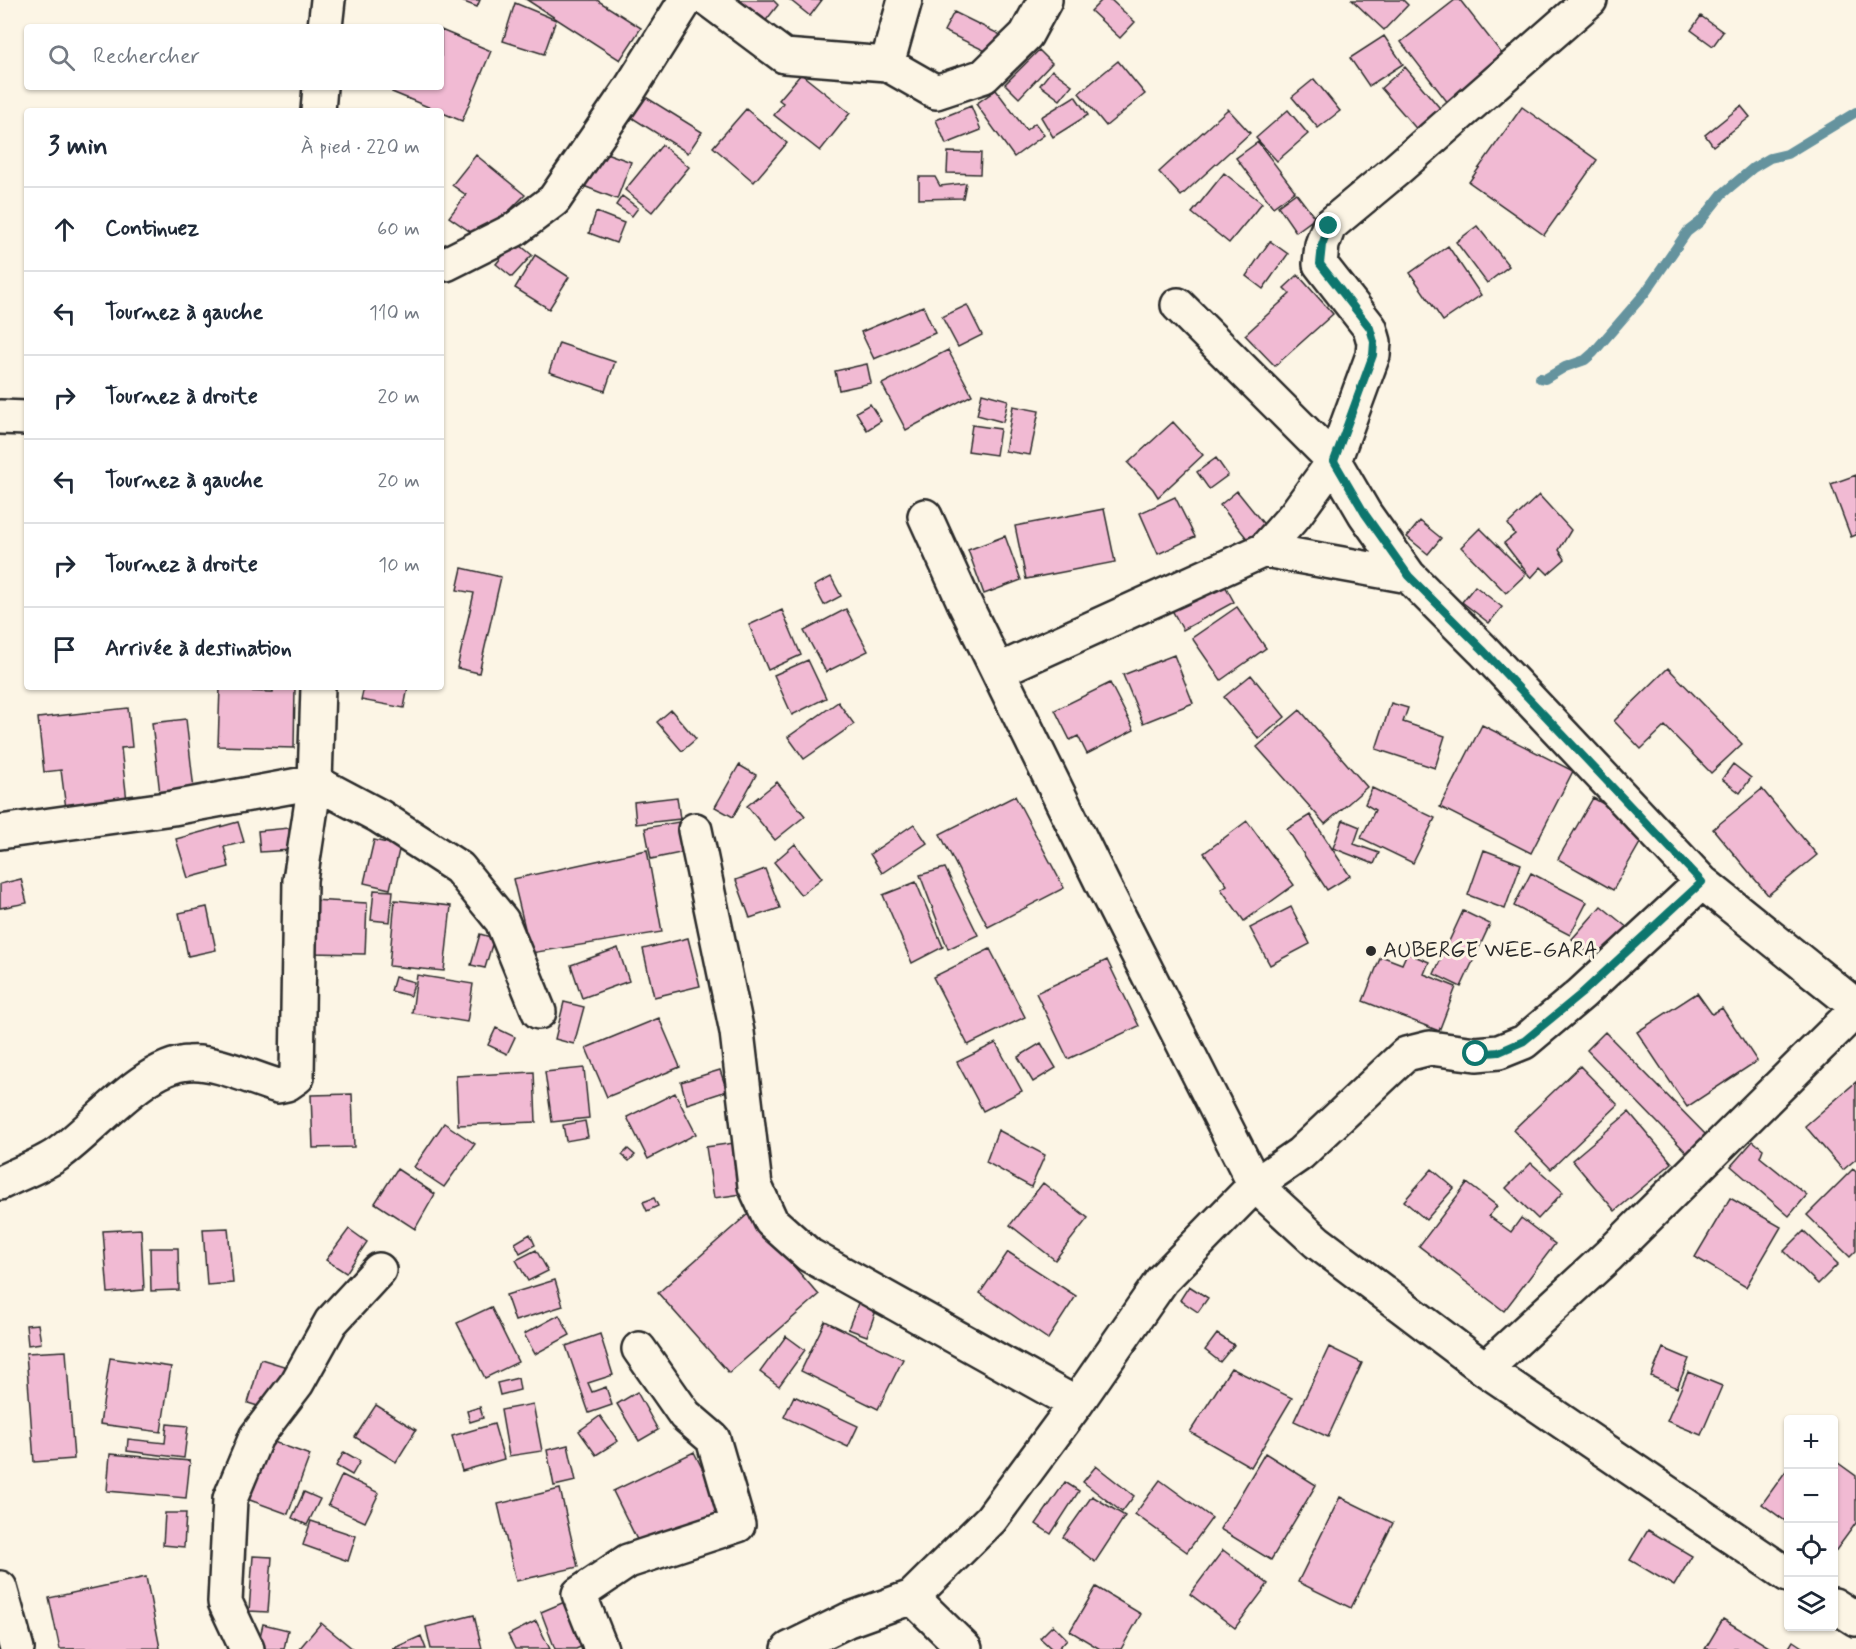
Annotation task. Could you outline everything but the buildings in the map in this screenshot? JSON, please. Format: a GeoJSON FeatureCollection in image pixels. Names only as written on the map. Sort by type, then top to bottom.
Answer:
{"type":"FeatureCollection","features":[{"type":"Feature","properties":{"kind":"street"},"geometry":{"type":"LineString","coordinates":[[325,24],[328,0]]}},
{"type":"Feature","properties":{"kind":"street"},"geometry":{"type":"LineString","coordinates":[[444,264],[514,230],[554,200],[630,90],[686,0]]}},
{"type":"Feature","properties":{"kind":"street"},"geometry":{"type":"LineString","coordinates":[[710,0],[784,56],[886,64],[936,92],[984,76],[1026,35],[1045,0]]}},
{"type":"Feature","properties":{"kind":"street"},"geometry":{"type":"LineString","coordinates":[[886,64],[905,0]]}},
{"type":"Feature","properties":{"kind":"street"},"geometry":{"type":"LineString","coordinates":[[998,671],[1264,550],[1295,515],[1334,461],[1373,355],[1374,342],[1370,328],[1320,264],[1322,245],[1329,226],[1590,0]]}},
{"type":"Feature","properties":{"kind":"street"},"geometry":{"type":"LineString","coordinates":[[318,108],[320,90]]}},
{"type":"Feature","properties":{"kind":"street"},"geometry":{"type":"LineString","coordinates":[[1178,305],[1334,461],[1365,514],[1409,576],[1483,650],[1702,882],[1856,1008],[1608,1256],[1485,1370]]}},
{"type":"Feature","properties":{"kind":"street"},"geometry":{"type":"LineString","coordinates":[[0,417],[24,418]]}},
{"type":"Feature","properties":{"kind":"street"},"geometry":{"type":"LineString","coordinates":[[925,516],[1104,886],[1255,1185],[1317,1242],[1485,1370],[1784,1572]]}},
{"type":"Feature","properties":{"kind":"street"},"geometry":{"type":"LineString","coordinates":[[1264,550],[1409,576]]}},
{"type":"Feature","properties":{"kind":"street"},"geometry":{"type":"LineString","coordinates":[[0,1183],[57,1154],[123,1097],[167,1067],[188,1063],[208,1064],[278,1086],[287,1084],[297,1077],[300,880],[315,782],[318,690]]}},
{"type":"Feature","properties":{"kind":"street"},"geometry":{"type":"LineString","coordinates":[[0,832],[173,808],[315,782],[379,816],[459,868],[502,921],[538,1012]]}},
{"type":"Feature","properties":{"kind":"street"},"geometry":{"type":"LineString","coordinates":[[695,830],[737,1032],[755,1186],[771,1221],[810,1255],[1076,1404]]}},
{"type":"Feature","properties":{"kind":"street"},"geometry":{"type":"LineString","coordinates":[[789,1649],[848,1620],[912,1597],[992,1519],[1162,1280],[1255,1185],[1300,1154],[1407,1054],[1430,1048],[1476,1054],[1499,1052],[1524,1041],[1581,994],[1702,882]]}},
{"type":"Feature","properties":{"kind":"street"},"geometry":{"type":"LineString","coordinates":[[247,1649],[225,1602],[230,1499],[256,1437],[297,1383],[331,1322],[379,1270]]}},
{"type":"Feature","properties":{"kind":"street"},"geometry":{"type":"LineString","coordinates":[[601,1649],[579,1594],[628,1561],[738,1525],[713,1439],[685,1415],[639,1349]]}},
{"type":"Feature","properties":{"kind":"street"},"geometry":{"type":"LineString","coordinates":[[0,1588],[17,1649]]}},
{"type":"Feature","properties":{"kind":"street"},"geometry":{"type":"LineString","coordinates":[[912,1597],[964,1649]]}},
{"type":"Feature","properties":{"kind":"street"},"geometry":{"type":"LineString","coordinates":[[1838,1608],[1856,1619]]}},
{"type":"Feature","properties":{"kind":"waterway"},"geometry":{"type":"LineString","coordinates":[[1540,378],[1545,379],[1565,367],[1585,360],[1593,353],[1645,293],[1687,232],[1700,222],[1722,194],[1753,168],[1770,158],[1787,154],[1856,112]]}},
{"type":"Feature","properties":{"kind":"place","name":"AUBERGE WEE-GARA"},"geometry":{"type":"Point","coordinates":[1371,951]}},
{"type":"Feature","properties":{"kind":"route"},"geometry":{"type":"LineString","coordinates":[[1329,226],[1322,245],[1320,264],[1370,328],[1374,342],[1373,355],[1334,461],[1365,514],[1409,576],[1483,650],[1702,882],[1581,994],[1524,1041],[1499,1052],[1476,1054]]}}]}
